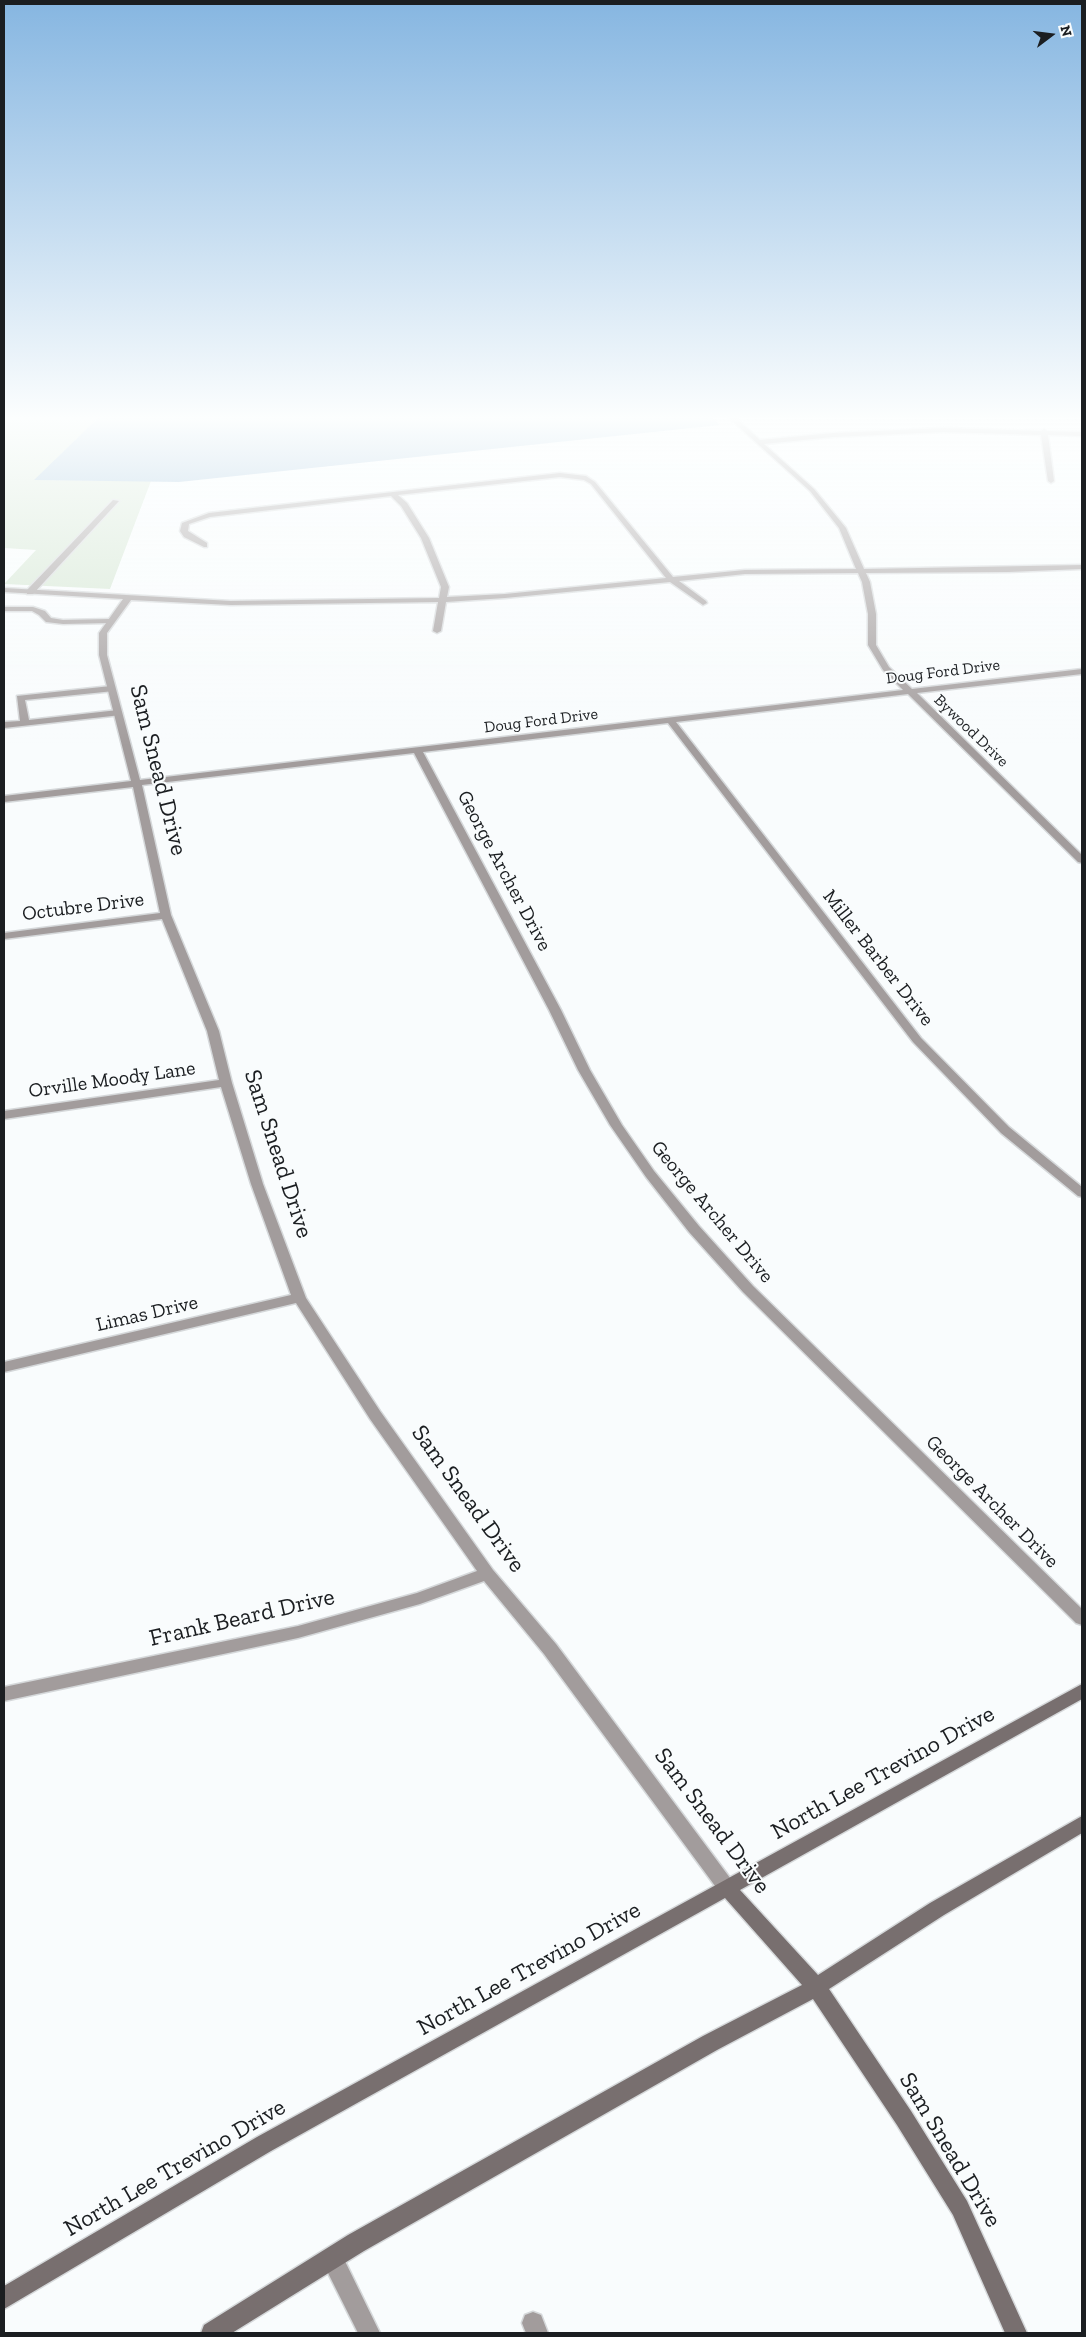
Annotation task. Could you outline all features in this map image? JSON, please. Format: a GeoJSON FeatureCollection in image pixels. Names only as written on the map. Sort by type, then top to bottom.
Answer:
{"type":"FeatureCollection","features":[{"type":"Feature","properties":{"kind":"main road","name":"North Lee Trevino Drive"},"geometry":{"type":"LineString","coordinates":[[4,2298],[264,2144],[1082,1691]]}},
{"type":"Feature","properties":{"kind":"main road"},"geometry":{"type":"LineString","coordinates":[[212,2333],[332,2258],[710,2043],[816,1987],[936,1909],[1082,1824]]}},
{"type":"Feature","properties":{"kind":"main road","name":"Sam Snead Drive"},"geometry":{"type":"LineString","coordinates":[[727,1888],[816,1987],[904,2118],[960,2208],[1016,2333]]}},
{"type":"Feature","properties":{"kind":"street"},"geometry":{"type":"LineString","coordinates":[[30,592],[91,527]]}},
{"type":"Feature","properties":{"kind":"street"},"geometry":{"type":"LineString","coordinates":[[185,527],[184,531],[187,535],[204,545]]}},
{"type":"Feature","properties":{"kind":"street"},"geometry":{"type":"LineString","coordinates":[[417,527],[431,552],[445,587],[437,631]]}},
{"type":"Feature","properties":{"kind":"street"},"geometry":{"type":"LineString","coordinates":[[629,527],[671,579],[703,603]]}},
{"type":"Feature","properties":{"kind":"street","name":"Bywood Drive"},"geometry":{"type":"LineString","coordinates":[[841,527],[854,550],[866,582],[872,614],[872,645],[886,668],[1082,860]]}},
{"type":"Feature","properties":{"kind":"street"},"geometry":{"type":"LineString","coordinates":[[4,590],[129,598],[273,603],[442,600],[745,572],[975,571],[1082,567]]}},
{"type":"Feature","properties":{"kind":"street","name":"Sam Snead Drive"},"geometry":{"type":"LineString","coordinates":[[129,598],[103,633],[102,643],[111,689],[137,785],[166,916],[212,1031],[257,1184],[299,1298],[375,1415],[487,1574],[550,1648],[727,1888]]}},
{"type":"Feature","properties":{"kind":"street"},"geometry":{"type":"LineString","coordinates":[[4,609],[33,609],[42,613],[49,620],[63,622],[110,622]]}},
{"type":"Feature","properties":{"kind":"street","name":"Doug Ford Drive"},"geometry":{"type":"LineString","coordinates":[[4,799],[137,785],[1082,671]]}},
{"type":"Feature","properties":{"kind":"street"},"geometry":{"type":"LineString","coordinates":[[25,723],[20,698],[111,689]]}},
{"type":"Feature","properties":{"kind":"street"},"geometry":{"type":"LineString","coordinates":[[4,725],[118,713]]}},
{"type":"Feature","properties":{"kind":"street","name":"Miller Barber Drive"},"geometry":{"type":"LineString","coordinates":[[670,720],[917,1040],[953,1079],[1005,1130],[1082,1193]]}},
{"type":"Feature","properties":{"kind":"street","name":"George Archer Drive"},"geometry":{"type":"LineString","coordinates":[[418,751],[555,1010],[584,1070],[616,1125],[650,1174],[694,1229],[748,1290],[1082,1619]]}},
{"type":"Feature","properties":{"kind":"street","name":"Octubre Drive"},"geometry":{"type":"LineString","coordinates":[[4,936],[166,916]]}},
{"type":"Feature","properties":{"kind":"street","name":"Orville Moody Lane"},"geometry":{"type":"LineString","coordinates":[[4,1115],[226,1083]]}},
{"type":"Feature","properties":{"kind":"street","name":"Limas Drive"},"geometry":{"type":"LineString","coordinates":[[4,1367],[299,1298]]}},
{"type":"Feature","properties":{"kind":"street","name":"Frank Beard Drive"},"geometry":{"type":"LineString","coordinates":[[4,1694],[298,1632],[420,1598],[487,1574]]}},
{"type":"Feature","properties":{"kind":"street"},"geometry":{"type":"LineString","coordinates":[[332,2258],[369,2333]]}},
{"type":"Feature","properties":{"kind":"green space"},"geometry":{"type":"Polygon","coordinates":[[[4,527],[134,527],[110,589],[4,584],[36,550],[4,548],[4,527]]]}}]}
